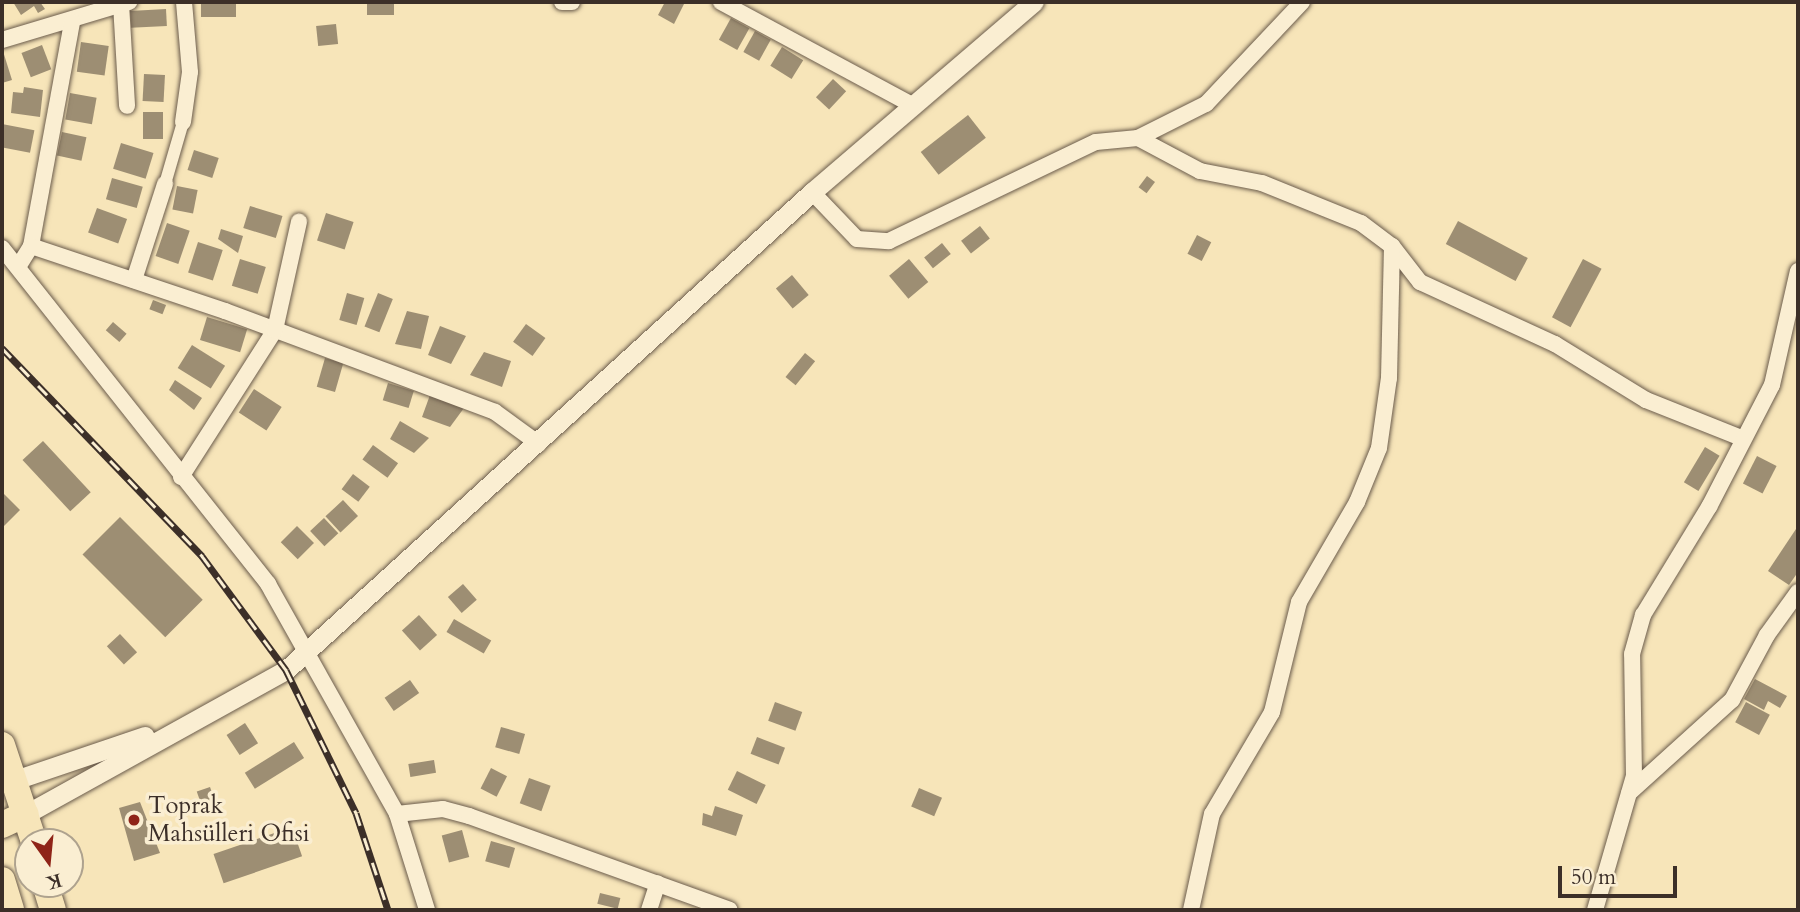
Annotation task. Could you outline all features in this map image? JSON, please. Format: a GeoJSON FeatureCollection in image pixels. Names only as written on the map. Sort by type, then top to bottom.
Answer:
{"type":"FeatureCollection","features":[{"type":"Feature","properties":{"kind":"highway"},"geometry":{"type":"LineString","coordinates":[[2,745],[8,783],[26,814],[30,828]]}},
{"type":"Feature","properties":{"kind":"highway"},"geometry":{"type":"LineString","coordinates":[[2,825],[26,814]]}},
{"type":"Feature","properties":{"kind":"highway"},"geometry":{"type":"LineString","coordinates":[[2,880],[10,910]]}},
{"type":"Feature","properties":{"kind":"street"},"geometry":{"type":"LineString","coordinates":[[134,280],[183,122],[190,72],[184,2]]}},
{"type":"Feature","properties":{"kind":"street"},"geometry":{"type":"LineString","coordinates":[[562,2],[572,2]]}},
{"type":"Feature","properties":{"kind":"street"},"geometry":{"type":"LineString","coordinates":[[721,2],[912,105]]}},
{"type":"Feature","properties":{"kind":"street"},"geometry":{"type":"LineString","coordinates":[[26,814],[189,721],[286,670],[539,444],[812,192],[1034,2]]}},
{"type":"Feature","properties":{"kind":"street"},"geometry":{"type":"LineString","coordinates":[[812,192],[857,239],[889,241],[1096,142],[1138,138],[1206,104],[1302,2]]}},
{"type":"Feature","properties":{"kind":"street"},"geometry":{"type":"LineString","coordinates":[[2,40],[72,22],[125,3],[127,106]]}},
{"type":"Feature","properties":{"kind":"street"},"geometry":{"type":"LineString","coordinates":[[18,267],[31,246],[72,22]]}},
{"type":"Feature","properties":{"kind":"street"},"geometry":{"type":"LineString","coordinates":[[1138,138],[1200,171],[1262,183],[1361,223],[1392,246],[1420,282],[1555,344],[1646,400],[1744,439]]}},
{"type":"Feature","properties":{"kind":"street"},"geometry":{"type":"LineString","coordinates":[[181,477],[275,330],[299,222]]}},
{"type":"Feature","properties":{"kind":"street"},"geometry":{"type":"LineString","coordinates":[[31,246],[275,330],[495,412],[539,444]]}},
{"type":"Feature","properties":{"kind":"street"},"geometry":{"type":"LineString","coordinates":[[1191,910],[1212,814],[1272,712],[1299,602],[1357,502],[1379,448],[1389,378],[1392,246]]}},
{"type":"Feature","properties":{"kind":"street"},"geometry":{"type":"LineString","coordinates":[[2,248],[268,584],[309,650],[397,814],[427,910]]}},
{"type":"Feature","properties":{"kind":"street"},"geometry":{"type":"LineString","coordinates":[[1595,910],[1629,793],[1632,654],[1643,615],[1772,385],[1798,271]]}},
{"type":"Feature","properties":{"kind":"street"},"geometry":{"type":"LineString","coordinates":[[1629,793],[1732,700],[1767,635],[1798,592]]}},
{"type":"Feature","properties":{"kind":"street"},"geometry":{"type":"LineString","coordinates":[[8,783],[189,721]]}},
{"type":"Feature","properties":{"kind":"street"},"geometry":{"type":"LineString","coordinates":[[397,814],[443,809],[730,910]]}},
{"type":"Feature","properties":{"kind":"street"},"geometry":{"type":"LineString","coordinates":[[649,910],[658,883]]}},
{"type":"Feature","properties":{"kind":"building"},"geometry":{"type":"Polygon","coordinates":[[[13,2],[40,2],[45,9],[38,13],[34,6],[21,15],[13,2]]]}},
{"type":"Feature","properties":{"kind":"building"},"geometry":{"type":"Polygon","coordinates":[[[201,2],[236,2],[236,17],[201,17],[201,2]]]}},
{"type":"Feature","properties":{"kind":"building"},"geometry":{"type":"Polygon","coordinates":[[[367,2],[394,2],[394,15],[367,15],[367,2]]]}},
{"type":"Feature","properties":{"kind":"building"},"geometry":{"type":"Polygon","coordinates":[[[665,2],[685,2],[674,24],[658,15],[665,2]]]}},
{"type":"Feature","properties":{"kind":"building"},"geometry":{"type":"Polygon","coordinates":[[[166,9],[167,26],[131,28],[130,11],[166,9]]]}},
{"type":"Feature","properties":{"kind":"building"},"geometry":{"type":"Polygon","coordinates":[[[731,18],[749,28],[737,50],[719,40],[731,18]]]}},
{"type":"Feature","properties":{"kind":"building"},"geometry":{"type":"Polygon","coordinates":[[[336,24],[338,44],[318,46],[316,26],[336,24]]]}},
{"type":"Feature","properties":{"kind":"building"},"geometry":{"type":"Polygon","coordinates":[[[755,31],[771,40],[759,61],[743,52],[755,31]]]}},
{"type":"Feature","properties":{"kind":"building"},"geometry":{"type":"Polygon","coordinates":[[[81,42],[109,46],[105,76],[77,72],[81,42]]]}},
{"type":"Feature","properties":{"kind":"building"},"geometry":{"type":"Polygon","coordinates":[[[42,45],[51,69],[31,77],[21,53],[42,45]]]}},
{"type":"Feature","properties":{"kind":"building"},"geometry":{"type":"Polygon","coordinates":[[[782,47],[803,60],[792,79],[770,66],[782,47]]]}},
{"type":"Feature","properties":{"kind":"building"},"geometry":{"type":"Polygon","coordinates":[[[2,48],[12,80],[2,83],[2,48]]]}},
{"type":"Feature","properties":{"kind":"building"},"geometry":{"type":"Polygon","coordinates":[[[144,74],[165,75],[164,102],[143,101],[144,74]]]}},
{"type":"Feature","properties":{"kind":"building"},"geometry":{"type":"Polygon","coordinates":[[[833,79],[846,91],[829,110],[816,97],[833,79]]]}},
{"type":"Feature","properties":{"kind":"building"},"geometry":{"type":"Polygon","coordinates":[[[24,87],[43,90],[40,117],[11,113],[13,92],[23,93],[24,87]]]}},
{"type":"Feature","properties":{"kind":"building"},"geometry":{"type":"Polygon","coordinates":[[[70,93],[97,98],[92,124],[65,120],[70,93]]]}},
{"type":"Feature","properties":{"kind":"building"},"geometry":{"type":"Polygon","coordinates":[[[143,112],[163,112],[163,139],[143,139],[143,112]]]}},
{"type":"Feature","properties":{"kind":"building"},"geometry":{"type":"Polygon","coordinates":[[[968,115],[986,138],[939,175],[921,152],[968,115]]]}},
{"type":"Feature","properties":{"kind":"building"},"geometry":{"type":"Polygon","coordinates":[[[2,124],[34,130],[30,153],[2,147],[2,124]]]}},
{"type":"Feature","properties":{"kind":"building"},"geometry":{"type":"Polygon","coordinates":[[[62,132],[86,137],[81,161],[57,155],[62,132]]]}},
{"type":"Feature","properties":{"kind":"building"},"geometry":{"type":"Polygon","coordinates":[[[121,143],[154,153],[146,179],[113,169],[121,143]]]}},
{"type":"Feature","properties":{"kind":"building"},"geometry":{"type":"Polygon","coordinates":[[[194,150],[219,158],[212,178],[188,170],[194,150]]]}},
{"type":"Feature","properties":{"kind":"building"},"geometry":{"type":"Polygon","coordinates":[[[1147,176],[1155,182],[1147,193],[1139,187],[1147,176]]]}},
{"type":"Feature","properties":{"kind":"building"},"geometry":{"type":"Polygon","coordinates":[[[112,178],[143,187],[137,208],[106,199],[112,178]]]}},
{"type":"Feature","properties":{"kind":"building"},"geometry":{"type":"Polygon","coordinates":[[[177,186],[198,190],[193,214],[172,210],[177,186]]]}},
{"type":"Feature","properties":{"kind":"building"},"geometry":{"type":"Polygon","coordinates":[[[250,206],[283,216],[276,238],[243,228],[250,206]]]}},
{"type":"Feature","properties":{"kind":"building"},"geometry":{"type":"Polygon","coordinates":[[[97,208],[127,219],[118,243],[88,232],[97,208]]]}},
{"type":"Feature","properties":{"kind":"building"},"geometry":{"type":"Polygon","coordinates":[[[326,213],[354,222],[345,250],[317,241],[326,213]]]}},
{"type":"Feature","properties":{"kind":"building"},"geometry":{"type":"Polygon","coordinates":[[[1458,221],[1528,258],[1516,281],[1446,244],[1458,221]]]}},
{"type":"Feature","properties":{"kind":"building"},"geometry":{"type":"Polygon","coordinates":[[[167,223],[190,231],[178,264],[156,256],[167,223]]]}},
{"type":"Feature","properties":{"kind":"building"},"geometry":{"type":"Polygon","coordinates":[[[980,226],[990,239],[971,253],[961,241],[980,226]]]}},
{"type":"Feature","properties":{"kind":"building"},"geometry":{"type":"Polygon","coordinates":[[[221,229],[243,236],[238,253],[218,239],[221,229]]]}},
{"type":"Feature","properties":{"kind":"building"},"geometry":{"type":"Polygon","coordinates":[[[1197,235],[1211,242],[1202,261],[1187,254],[1197,235]]]}},
{"type":"Feature","properties":{"kind":"building"},"geometry":{"type":"Polygon","coordinates":[[[198,242],[223,250],[213,280],[188,272],[198,242]]]}},
{"type":"Feature","properties":{"kind":"building"},"geometry":{"type":"Polygon","coordinates":[[[942,243],[951,254],[933,268],[924,257],[942,243]]]}},
{"type":"Feature","properties":{"kind":"building"},"geometry":{"type":"Polygon","coordinates":[[[240,259],[266,267],[258,294],[232,286],[240,259]]]}},
{"type":"Feature","properties":{"kind":"building"},"geometry":{"type":"Polygon","coordinates":[[[909,259],[928,282],[908,299],[889,276],[909,259]]]}},
{"type":"Feature","properties":{"kind":"building"},"geometry":{"type":"Polygon","coordinates":[[[1583,259],[1602,269],[1571,327],[1552,317],[1583,259]]]}},
{"type":"Feature","properties":{"kind":"building"},"geometry":{"type":"Polygon","coordinates":[[[792,275],[809,295],[793,308],[776,288],[792,275]]]}},
{"type":"Feature","properties":{"kind":"building"},"geometry":{"type":"Polygon","coordinates":[[[347,293],[364,298],[357,325],[339,320],[347,293]]]}},
{"type":"Feature","properties":{"kind":"building"},"geometry":{"type":"Polygon","coordinates":[[[378,293],[393,299],[379,332],[365,326],[378,293]]]}},
{"type":"Feature","properties":{"kind":"building"},"geometry":{"type":"Polygon","coordinates":[[[153,300],[166,305],[162,314],[149,309],[153,300]]]}},
{"type":"Feature","properties":{"kind":"building"},"geometry":{"type":"Polygon","coordinates":[[[407,311],[429,316],[421,349],[395,344],[407,311]]]}},
{"type":"Feature","properties":{"kind":"building"},"geometry":{"type":"Polygon","coordinates":[[[207,317],[247,329],[240,352],[200,340],[207,317]]]}},
{"type":"Feature","properties":{"kind":"building"},"geometry":{"type":"Polygon","coordinates":[[[113,322],[127,334],[119,342],[106,330],[113,322]]]}},
{"type":"Feature","properties":{"kind":"building"},"geometry":{"type":"Polygon","coordinates":[[[526,324],[545,338],[532,356],[513,342],[526,324]]]}},
{"type":"Feature","properties":{"kind":"building"},"geometry":{"type":"Polygon","coordinates":[[[440,326],[466,336],[451,364],[428,355],[440,326]]]}},
{"type":"Feature","properties":{"kind":"building"},"geometry":{"type":"Polygon","coordinates":[[[192,345],[225,366],[211,389],[178,368],[192,345]]]}},
{"type":"Feature","properties":{"kind":"building"},"geometry":{"type":"Polygon","coordinates":[[[484,352],[511,361],[502,387],[470,375],[484,352]]]}},
{"type":"Feature","properties":{"kind":"building"},"geometry":{"type":"Polygon","coordinates":[[[805,353],[815,361],[796,385],[785,377],[805,353]]]}},
{"type":"Feature","properties":{"kind":"building"},"geometry":{"type":"Polygon","coordinates":[[[325,358],[343,363],[335,392],[317,387],[325,358]]]}},
{"type":"Feature","properties":{"kind":"building"},"geometry":{"type":"Polygon","coordinates":[[[175,380],[202,398],[194,410],[169,390],[175,380]]]}},
{"type":"Feature","properties":{"kind":"building"},"geometry":{"type":"Polygon","coordinates":[[[388,383],[414,391],[409,408],[383,400],[388,383]]]}},
{"type":"Feature","properties":{"kind":"building"},"geometry":{"type":"Polygon","coordinates":[[[254,389],[282,407],[266,430],[239,412],[254,389]]]}},
{"type":"Feature","properties":{"kind":"building"},"geometry":{"type":"Polygon","coordinates":[[[430,395],[464,408],[450,427],[422,417],[430,395]]]}},
{"type":"Feature","properties":{"kind":"building"},"geometry":{"type":"Polygon","coordinates":[[[400,421],[429,438],[414,453],[390,439],[400,421]]]}},
{"type":"Feature","properties":{"kind":"building"},"geometry":{"type":"Polygon","coordinates":[[[43,441],[91,492],[70,511],[23,460],[43,441]]]}},
{"type":"Feature","properties":{"kind":"building"},"geometry":{"type":"Polygon","coordinates":[[[373,445],[398,463],[387,478],[362,460],[373,445]]]}},
{"type":"Feature","properties":{"kind":"building"},"geometry":{"type":"Polygon","coordinates":[[[1705,447],[1720,456],[1698,491],[1684,482],[1705,447]]]}},
{"type":"Feature","properties":{"kind":"building"},"geometry":{"type":"Polygon","coordinates":[[[1757,456],[1777,466],[1763,494],[1743,484],[1757,456]]]}},
{"type":"Feature","properties":{"kind":"building"},"geometry":{"type":"Polygon","coordinates":[[[353,474],[370,487],[358,502],[342,489],[353,474]]]}},
{"type":"Feature","properties":{"kind":"building"},"geometry":{"type":"Polygon","coordinates":[[[2,492],[20,510],[2,528],[2,492]]]}},
{"type":"Feature","properties":{"kind":"building"},"geometry":{"type":"Polygon","coordinates":[[[343,500],[358,516],[340,532],[325,516],[343,500]]]}},
{"type":"Feature","properties":{"kind":"building"},"geometry":{"type":"Polygon","coordinates":[[[120,517],[203,600],[165,637],[83,554],[120,517]]]}},
{"type":"Feature","properties":{"kind":"building"},"geometry":{"type":"Polygon","coordinates":[[[324,518],[338,533],[324,546],[310,531],[324,518]]]}},
{"type":"Feature","properties":{"kind":"building"},"geometry":{"type":"Polygon","coordinates":[[[297,526],[314,543],[298,559],[281,542],[297,526]]]}},
{"type":"Feature","properties":{"kind":"building"},"geometry":{"type":"Polygon","coordinates":[[[1798,526],[1798,572],[1789,585],[1768,571],[1798,526]]]}},
{"type":"Feature","properties":{"kind":"building"},"geometry":{"type":"Polygon","coordinates":[[[463,584],[477,600],[462,613],[448,597],[463,584]]]}},
{"type":"Feature","properties":{"kind":"building"},"geometry":{"type":"Polygon","coordinates":[[[419,615],[437,635],[420,650],[402,630],[419,615]]]}},
{"type":"Feature","properties":{"kind":"building"},"geometry":{"type":"Polygon","coordinates":[[[454,619],[491,640],[484,653],[446,632],[454,619]]]}},
{"type":"Feature","properties":{"kind":"building"},"geometry":{"type":"Polygon","coordinates":[[[120,634],[137,652],[124,665],[107,646],[120,634]]]}},
{"type":"Feature","properties":{"kind":"building"},"geometry":{"type":"Polygon","coordinates":[[[1755,679],[1787,696],[1780,708],[1768,701],[1764,710],[1744,699],[1755,679]]]}},
{"type":"Feature","properties":{"kind":"building"},"geometry":{"type":"Polygon","coordinates":[[[410,680],[419,693],[394,711],[385,698],[410,680]]]}},
{"type":"Feature","properties":{"kind":"building"},"geometry":{"type":"Polygon","coordinates":[[[775,702],[802,712],[795,731],[768,721],[775,702]]]}},
{"type":"Feature","properties":{"kind":"building"},"geometry":{"type":"Polygon","coordinates":[[[1746,702],[1770,715],[1759,735],[1735,722],[1746,702]]]}},
{"type":"Feature","properties":{"kind":"building"},"geometry":{"type":"Polygon","coordinates":[[[245,723],[258,743],[240,755],[227,735],[245,723]]]}},
{"type":"Feature","properties":{"kind":"building"},"geometry":{"type":"Polygon","coordinates":[[[501,727],[525,734],[519,754],[495,747],[501,727]]]}},
{"type":"Feature","properties":{"kind":"building"},"geometry":{"type":"Polygon","coordinates":[[[757,737],[785,748],[779,765],[751,754],[757,737]]]}},
{"type":"Feature","properties":{"kind":"building"},"geometry":{"type":"Polygon","coordinates":[[[294,742],[304,758],[255,789],[245,773],[294,742]]]}},
{"type":"Feature","properties":{"kind":"building"},"geometry":{"type":"Polygon","coordinates":[[[434,760],[436,773],[410,777],[408,764],[434,760]]]}},
{"type":"Feature","properties":{"kind":"building"},"geometry":{"type":"Polygon","coordinates":[[[491,768],[507,776],[497,797],[481,788],[491,768]]]}},
{"type":"Feature","properties":{"kind":"building"},"geometry":{"type":"Polygon","coordinates":[[[737,771],[766,785],[757,804],[728,790],[737,771]]]}},
{"type":"Feature","properties":{"kind":"building"},"geometry":{"type":"Polygon","coordinates":[[[529,778],[551,786],[541,811],[520,803],[529,778]]]}},
{"type":"Feature","properties":{"kind":"building"},"geometry":{"type":"Polygon","coordinates":[[[210,787],[216,804],[203,809],[197,792],[210,787]]]}},
{"type":"Feature","properties":{"kind":"building"},"geometry":{"type":"Polygon","coordinates":[[[919,788],[942,798],[934,816],[911,806],[919,788]]]}},
{"type":"Feature","properties":{"kind":"building","name":"Toprak Mahsülleri Ofisi"},"geometry":{"type":"Polygon","coordinates":[[[140,802],[160,853],[134,861],[119,808],[140,802]]]}},
{"type":"Feature","properties":{"kind":"building"},"geometry":{"type":"Polygon","coordinates":[[[715,806],[743,815],[736,836],[702,825],[703,813],[712,816],[715,806]]]}},
{"type":"Feature","properties":{"kind":"building"},"geometry":{"type":"Polygon","coordinates":[[[292,827],[302,856],[224,883],[214,854],[292,827]]]}},
{"type":"Feature","properties":{"kind":"building"},"geometry":{"type":"Polygon","coordinates":[[[462,830],[469,857],[449,862],[442,835],[462,830]]]}},
{"type":"Feature","properties":{"kind":"building"},"geometry":{"type":"Polygon","coordinates":[[[491,841],[515,848],[509,868],[485,861],[491,841]]]}},
{"type":"Feature","properties":{"kind":"building"},"geometry":{"type":"Polygon","coordinates":[[[600,893],[620,898],[618,909],[597,904],[600,893]]]}},
{"type":"Feature","properties":{"kind":"railway"},"geometry":{"type":"LineString","coordinates":[[2,348],[202,556],[286,670],[356,813],[388,910]]}},
{"type":"Feature","properties":{"kind":"place","name":"Toprak Mahsülleri Ofisi"},"geometry":{"type":"Point","coordinates":[134,820]}}]}
